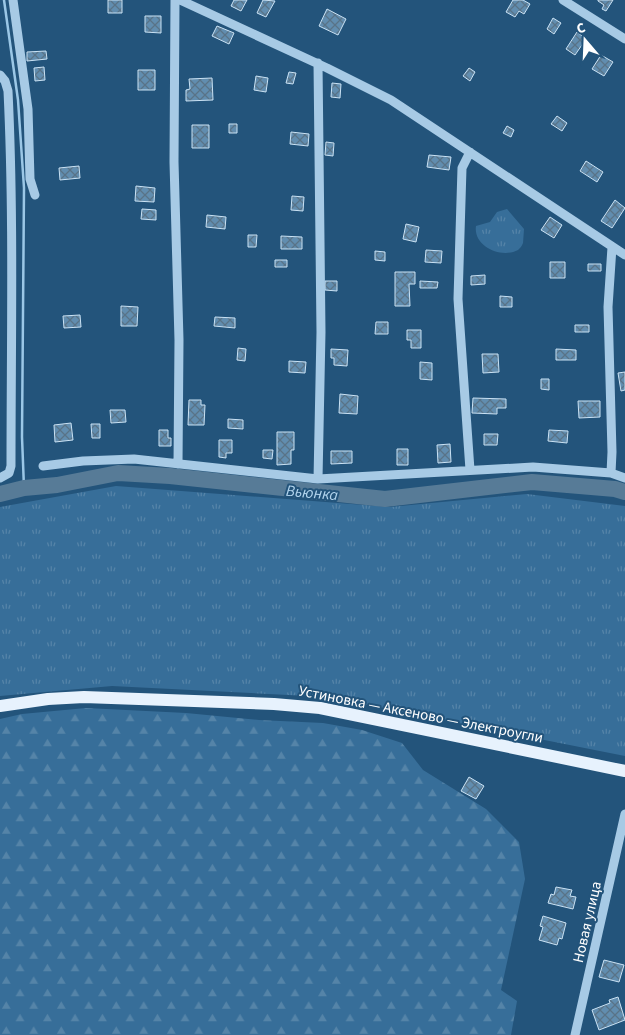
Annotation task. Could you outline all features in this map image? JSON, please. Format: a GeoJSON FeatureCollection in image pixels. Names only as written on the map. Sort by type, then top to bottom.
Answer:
{"type":"FeatureCollection","features":[{"type":"Feature","properties":{"kind":"main road","name":"Устиновка — Аксеново — Электроугли"},"geometry":{"type":"LineString","coordinates":[[0,706],[84,698],[293,705],[320,708],[625,772]]}},
{"type":"Feature","properties":{"kind":"street"},"geometry":{"type":"LineString","coordinates":[[13,0],[28,109],[30,179],[35,195]]}},
{"type":"Feature","properties":{"kind":"street"},"geometry":{"type":"LineString","coordinates":[[175,0],[174,162],[179,340],[178,464]]}},
{"type":"Feature","properties":{"kind":"street"},"geometry":{"type":"LineString","coordinates":[[180,0],[318,63],[391,100],[625,255]]}},
{"type":"Feature","properties":{"kind":"street"},"geometry":{"type":"LineString","coordinates":[[563,0],[625,39]]}},
{"type":"Feature","properties":{"kind":"street"},"geometry":{"type":"LineString","coordinates":[[318,63],[321,322],[318,480]]}},
{"type":"Feature","properties":{"kind":"street"},"geometry":{"type":"LineString","coordinates":[[0,75],[5,81],[8,91],[11,157],[11,466],[9,473],[0,478]]}},
{"type":"Feature","properties":{"kind":"street"},"geometry":{"type":"LineString","coordinates":[[470,152],[462,168],[458,299],[470,470]]}},
{"type":"Feature","properties":{"kind":"street"},"geometry":{"type":"LineString","coordinates":[[611,473],[608,307],[612,247]]}},
{"type":"Feature","properties":{"kind":"street"},"geometry":{"type":"LineString","coordinates":[[43,466],[134,458],[318,480],[533,467],[611,473],[625,478]]}},
{"type":"Feature","properties":{"kind":"street","name":"Новая улица"},"geometry":{"type":"LineString","coordinates":[[576,1035],[625,814]]}},
{"type":"Feature","properties":{"kind":"green space"},"geometry":{"type":"Polygon","coordinates":[[[507,209],[524,229],[523,243],[518,250],[504,253],[496,252],[483,245],[476,233],[476,226],[490,222],[497,212],[507,209]]]}},
{"type":"Feature","properties":{"kind":"green space"},"geometry":{"type":"Polygon","coordinates":[[[116,486],[390,507],[527,494],[625,506],[625,756],[328,697],[112,686],[0,696],[0,507],[116,486]]]}},
{"type":"Feature","properties":{"kind":"green space"},"geometry":{"type":"Polygon","coordinates":[[[86,708],[323,723],[362,730],[402,743],[423,770],[486,809],[519,842],[525,879],[501,990],[517,1001],[511,1035],[0,1035],[0,719],[22,714],[86,708]]]}},
{"type":"Feature","properties":{"kind":"building"},"geometry":{"type":"Polygon","coordinates":[[[108,0],[122,0],[122,13],[108,13],[108,0]]]}},
{"type":"Feature","properties":{"kind":"building"},"geometry":{"type":"Polygon","coordinates":[[[234,0],[247,0],[241,11],[231,6],[234,0]]]}},
{"type":"Feature","properties":{"kind":"building"},"geometry":{"type":"Polygon","coordinates":[[[263,0],[275,1],[266,17],[257,13],[263,0]]]}},
{"type":"Feature","properties":{"kind":"building"},"geometry":{"type":"Polygon","coordinates":[[[513,0],[523,0],[530,4],[524,14],[519,11],[515,17],[506,12],[513,0]]]}},
{"type":"Feature","properties":{"kind":"building"},"geometry":{"type":"Polygon","coordinates":[[[598,0],[613,0],[606,11],[602,9],[604,5],[598,0]]]}},
{"type":"Feature","properties":{"kind":"building"},"geometry":{"type":"Polygon","coordinates":[[[327,9],[346,19],[338,35],[319,26],[327,9]]]}},
{"type":"Feature","properties":{"kind":"building"},"geometry":{"type":"Polygon","coordinates":[[[145,16],[161,16],[161,33],[145,32],[145,16]]]}},
{"type":"Feature","properties":{"kind":"building"},"geometry":{"type":"Polygon","coordinates":[[[553,18],[561,23],[554,34],[547,29],[553,18]]]}},
{"type":"Feature","properties":{"kind":"building"},"geometry":{"type":"Polygon","coordinates":[[[217,26],[234,33],[229,44],[212,36],[217,26]]]}},
{"type":"Feature","properties":{"kind":"building"},"geometry":{"type":"Polygon","coordinates":[[[577,32],[586,39],[575,55],[566,49],[577,32]]]}},
{"type":"Feature","properties":{"kind":"building"},"geometry":{"type":"Polygon","coordinates":[[[46,51],[47,59],[27,61],[27,52],[46,51]]]}},
{"type":"Feature","properties":{"kind":"building"},"geometry":{"type":"Polygon","coordinates":[[[601,55],[613,62],[604,76],[592,69],[601,55]]]}},
{"type":"Feature","properties":{"kind":"building"},"geometry":{"type":"Polygon","coordinates":[[[44,67],[45,80],[35,81],[34,68],[44,67]]]}},
{"type":"Feature","properties":{"kind":"building"},"geometry":{"type":"Polygon","coordinates":[[[469,68],[475,72],[470,81],[463,76],[469,68]]]}},
{"type":"Feature","properties":{"kind":"building"},"geometry":{"type":"Polygon","coordinates":[[[138,70],[155,70],[155,90],[138,90],[138,70]]]}},
{"type":"Feature","properties":{"kind":"building"},"geometry":{"type":"Polygon","coordinates":[[[289,72],[296,73],[293,84],[286,83],[289,72]]]}},
{"type":"Feature","properties":{"kind":"building"},"geometry":{"type":"Polygon","coordinates":[[[256,76],[268,78],[266,92],[254,90],[256,76]]]}},
{"type":"Feature","properties":{"kind":"building"},"geometry":{"type":"Polygon","coordinates":[[[212,78],[213,100],[186,101],[186,90],[190,89],[189,79],[212,78]]]}},
{"type":"Feature","properties":{"kind":"building"},"geometry":{"type":"Polygon","coordinates":[[[332,83],[341,84],[340,98],[331,97],[332,83]]]}},
{"type":"Feature","properties":{"kind":"building"},"geometry":{"type":"Polygon","coordinates":[[[557,116],[567,123],[562,131],[551,124],[557,116]]]}},
{"type":"Feature","properties":{"kind":"building"},"geometry":{"type":"Polygon","coordinates":[[[229,124],[237,124],[237,133],[229,133],[229,124]]]}},
{"type":"Feature","properties":{"kind":"building"},"geometry":{"type":"Polygon","coordinates":[[[192,125],[209,125],[209,148],[192,148],[192,125]]]}},
{"type":"Feature","properties":{"kind":"building"},"geometry":{"type":"Polygon","coordinates":[[[507,126],[514,130],[511,137],[503,133],[507,126]]]}},
{"type":"Feature","properties":{"kind":"building"},"geometry":{"type":"Polygon","coordinates":[[[291,132],[309,134],[308,146],[290,144],[291,132]]]}},
{"type":"Feature","properties":{"kind":"building"},"geometry":{"type":"Polygon","coordinates":[[[326,142],[334,143],[333,156],[325,155],[326,142]]]}},
{"type":"Feature","properties":{"kind":"building"},"geometry":{"type":"Polygon","coordinates":[[[429,155],[451,157],[449,170],[427,167],[429,155]]]}},
{"type":"Feature","properties":{"kind":"building"},"geometry":{"type":"Polygon","coordinates":[[[586,161],[603,172],[597,182],[580,171],[586,161]]]}},
{"type":"Feature","properties":{"kind":"building"},"geometry":{"type":"Polygon","coordinates":[[[79,166],[80,178],[60,180],[59,168],[79,166]]]}},
{"type":"Feature","properties":{"kind":"building"},"geometry":{"type":"Polygon","coordinates":[[[136,186],[155,188],[154,202],[135,201],[136,186]]]}},
{"type":"Feature","properties":{"kind":"building"},"geometry":{"type":"Polygon","coordinates":[[[292,196],[304,197],[303,211],[291,210],[292,196]]]}},
{"type":"Feature","properties":{"kind":"building"},"geometry":{"type":"Polygon","coordinates":[[[615,200],[625,208],[612,228],[601,221],[615,200]]]}},
{"type":"Feature","properties":{"kind":"building"},"geometry":{"type":"Polygon","coordinates":[[[142,209],[156,210],[156,220],[141,219],[142,209]]]}},
{"type":"Feature","properties":{"kind":"building"},"geometry":{"type":"Polygon","coordinates":[[[207,215],[226,217],[225,229],[206,227],[207,215]]]}},
{"type":"Feature","properties":{"kind":"building"},"geometry":{"type":"Polygon","coordinates":[[[550,217],[562,225],[554,238],[541,230],[550,217]]]}},
{"type":"Feature","properties":{"kind":"building"},"geometry":{"type":"Polygon","coordinates":[[[406,224],[419,227],[416,242],[403,239],[406,224]]]}},
{"type":"Feature","properties":{"kind":"building"},"geometry":{"type":"Polygon","coordinates":[[[248,235],[257,235],[256,247],[248,247],[248,235]]]}},
{"type":"Feature","properties":{"kind":"building"},"geometry":{"type":"Polygon","coordinates":[[[281,236],[302,237],[302,249],[281,249],[281,236]]]}},
{"type":"Feature","properties":{"kind":"building"},"geometry":{"type":"Polygon","coordinates":[[[426,250],[442,251],[441,263],[425,262],[426,250]]]}},
{"type":"Feature","properties":{"kind":"building"},"geometry":{"type":"Polygon","coordinates":[[[375,251],[385,252],[385,261],[375,260],[375,251]]]}},
{"type":"Feature","properties":{"kind":"building"},"geometry":{"type":"Polygon","coordinates":[[[275,260],[287,260],[287,267],[275,267],[275,260]]]}},
{"type":"Feature","properties":{"kind":"building"},"geometry":{"type":"Polygon","coordinates":[[[550,262],[565,262],[565,278],[550,278],[550,262]]]}},
{"type":"Feature","properties":{"kind":"building"},"geometry":{"type":"Polygon","coordinates":[[[588,264],[601,264],[601,271],[588,271],[588,264]]]}},
{"type":"Feature","properties":{"kind":"building"},"geometry":{"type":"Polygon","coordinates":[[[395,272],[415,272],[415,284],[409,284],[410,306],[395,306],[395,272]]]}},
{"type":"Feature","properties":{"kind":"building"},"geometry":{"type":"Polygon","coordinates":[[[485,275],[485,284],[471,285],[471,276],[485,275]]]}},
{"type":"Feature","properties":{"kind":"building"},"geometry":{"type":"Polygon","coordinates":[[[325,281],[337,281],[337,291],[325,290],[325,281]]]}},
{"type":"Feature","properties":{"kind":"building"},"geometry":{"type":"Polygon","coordinates":[[[420,281],[438,282],[437,288],[420,288],[420,281]]]}},
{"type":"Feature","properties":{"kind":"building"},"geometry":{"type":"Polygon","coordinates":[[[500,296],[512,297],[512,307],[500,307],[500,296]]]}},
{"type":"Feature","properties":{"kind":"building"},"geometry":{"type":"Polygon","coordinates":[[[121,306],[138,307],[137,326],[121,326],[121,306]]]}},
{"type":"Feature","properties":{"kind":"building"},"geometry":{"type":"Polygon","coordinates":[[[80,315],[81,327],[64,328],[63,316],[80,315]]]}},
{"type":"Feature","properties":{"kind":"building"},"geometry":{"type":"Polygon","coordinates":[[[215,317],[235,318],[235,328],[214,326],[215,317]]]}},
{"type":"Feature","properties":{"kind":"building"},"geometry":{"type":"Polygon","coordinates":[[[376,322],[388,322],[388,334],[375,334],[376,322]]]}},
{"type":"Feature","properties":{"kind":"building"},"geometry":{"type":"Polygon","coordinates":[[[575,325],[589,325],[589,332],[575,332],[575,325]]]}},
{"type":"Feature","properties":{"kind":"building"},"geometry":{"type":"Polygon","coordinates":[[[407,330],[421,330],[421,348],[411,348],[411,340],[407,340],[407,330]]]}},
{"type":"Feature","properties":{"kind":"building"},"geometry":{"type":"Polygon","coordinates":[[[238,348],[246,349],[245,361],[237,360],[238,348]]]}},
{"type":"Feature","properties":{"kind":"building"},"geometry":{"type":"Polygon","coordinates":[[[331,349],[348,350],[347,366],[334,365],[334,358],[331,358],[331,349]]]}},
{"type":"Feature","properties":{"kind":"building"},"geometry":{"type":"Polygon","coordinates":[[[556,349],[576,350],[576,360],[556,360],[556,349]]]}},
{"type":"Feature","properties":{"kind":"building"},"geometry":{"type":"Polygon","coordinates":[[[482,354],[498,354],[499,372],[483,373],[482,354]]]}},
{"type":"Feature","properties":{"kind":"building"},"geometry":{"type":"Polygon","coordinates":[[[289,361],[306,362],[305,373],[289,372],[289,361]]]}},
{"type":"Feature","properties":{"kind":"building"},"geometry":{"type":"Polygon","coordinates":[[[420,362],[432,363],[432,380],[420,379],[420,362]]]}},
{"type":"Feature","properties":{"kind":"building"},"geometry":{"type":"Polygon","coordinates":[[[625,372],[625,390],[621,391],[618,373],[625,372]]]}},
{"type":"Feature","properties":{"kind":"building"},"geometry":{"type":"Polygon","coordinates":[[[541,379],[549,379],[549,390],[541,389],[541,379]]]}},
{"type":"Feature","properties":{"kind":"building"},"geometry":{"type":"Polygon","coordinates":[[[340,394],[358,396],[357,414],[339,413],[340,394]]]}},
{"type":"Feature","properties":{"kind":"building"},"geometry":{"type":"Polygon","coordinates":[[[473,398],[506,399],[506,408],[497,408],[497,414],[472,413],[473,398]]]}},
{"type":"Feature","properties":{"kind":"building"},"geometry":{"type":"Polygon","coordinates":[[[189,400],[201,400],[201,405],[205,405],[204,425],[188,425],[189,400]]]}},
{"type":"Feature","properties":{"kind":"building"},"geometry":{"type":"Polygon","coordinates":[[[578,401],[600,401],[600,417],[579,418],[578,401]]]}},
{"type":"Feature","properties":{"kind":"building"},"geometry":{"type":"Polygon","coordinates":[[[110,410],[125,410],[126,422],[111,423],[110,410]]]}},
{"type":"Feature","properties":{"kind":"building"},"geometry":{"type":"Polygon","coordinates":[[[228,419],[243,420],[243,429],[228,428],[228,419]]]}},
{"type":"Feature","properties":{"kind":"building"},"geometry":{"type":"Polygon","coordinates":[[[71,423],[73,440],[55,442],[54,425],[71,423]]]}},
{"type":"Feature","properties":{"kind":"building"},"geometry":{"type":"Polygon","coordinates":[[[91,424],[100,424],[100,438],[92,438],[91,424]]]}},
{"type":"Feature","properties":{"kind":"building"},"geometry":{"type":"Polygon","coordinates":[[[159,430],[168,430],[171,446],[159,446],[159,430]]]}},
{"type":"Feature","properties":{"kind":"building"},"geometry":{"type":"Polygon","coordinates":[[[549,430],[568,431],[567,443],[548,441],[549,430]]]}},
{"type":"Feature","properties":{"kind":"building"},"geometry":{"type":"Polygon","coordinates":[[[277,432],[294,432],[294,450],[291,450],[291,464],[277,465],[277,432]]]}},
{"type":"Feature","properties":{"kind":"building"},"geometry":{"type":"Polygon","coordinates":[[[484,434],[498,434],[497,445],[484,445],[484,434]]]}},
{"type":"Feature","properties":{"kind":"building"},"geometry":{"type":"Polygon","coordinates":[[[219,440],[232,440],[232,453],[226,453],[226,458],[219,457],[219,440]]]}},
{"type":"Feature","properties":{"kind":"building"},"geometry":{"type":"Polygon","coordinates":[[[450,444],[451,462],[438,463],[437,445],[450,444]]]}},
{"type":"Feature","properties":{"kind":"building"},"geometry":{"type":"Polygon","coordinates":[[[397,449],[408,449],[408,465],[397,465],[397,449]]]}},
{"type":"Feature","properties":{"kind":"building"},"geometry":{"type":"Polygon","coordinates":[[[263,450],[273,450],[272,459],[263,458],[263,450]]]}},
{"type":"Feature","properties":{"kind":"building"},"geometry":{"type":"Polygon","coordinates":[[[331,451],[352,451],[352,463],[331,464],[331,451]]]}},
{"type":"Feature","properties":{"kind":"building"},"geometry":{"type":"Polygon","coordinates":[[[469,777],[484,786],[476,799],[461,791],[469,777]]]}},
{"type":"Feature","properties":{"kind":"building"},"geometry":{"type":"Polygon","coordinates":[[[556,887],[572,890],[570,896],[576,897],[573,909],[548,903],[551,894],[554,895],[556,887]]]}},
{"type":"Feature","properties":{"kind":"building"},"geometry":{"type":"Polygon","coordinates":[[[543,916],[566,923],[562,939],[559,938],[557,945],[539,940],[543,927],[540,926],[543,916]]]}},
{"type":"Feature","properties":{"kind":"building"},"geometry":{"type":"Polygon","coordinates":[[[604,960],[624,965],[619,982],[599,977],[604,960]]]}},
{"type":"Feature","properties":{"kind":"building"},"geometry":{"type":"Polygon","coordinates":[[[618,997],[625,1020],[599,1030],[592,1010],[610,1003],[609,1000],[618,997]]]}},
{"type":"Feature","properties":{"kind":"waterway"},"geometry":{"type":"LineString","coordinates":[[4,0],[18,100],[24,188],[22,437],[24,488]]}},
{"type":"Feature","properties":{"kind":"waterway","name":"Вьюнка"},"geometry":{"type":"LineString","coordinates":[[0,494],[24,488],[57,485],[118,473],[170,476],[385,499],[532,482],[615,489],[625,492]]}}]}
